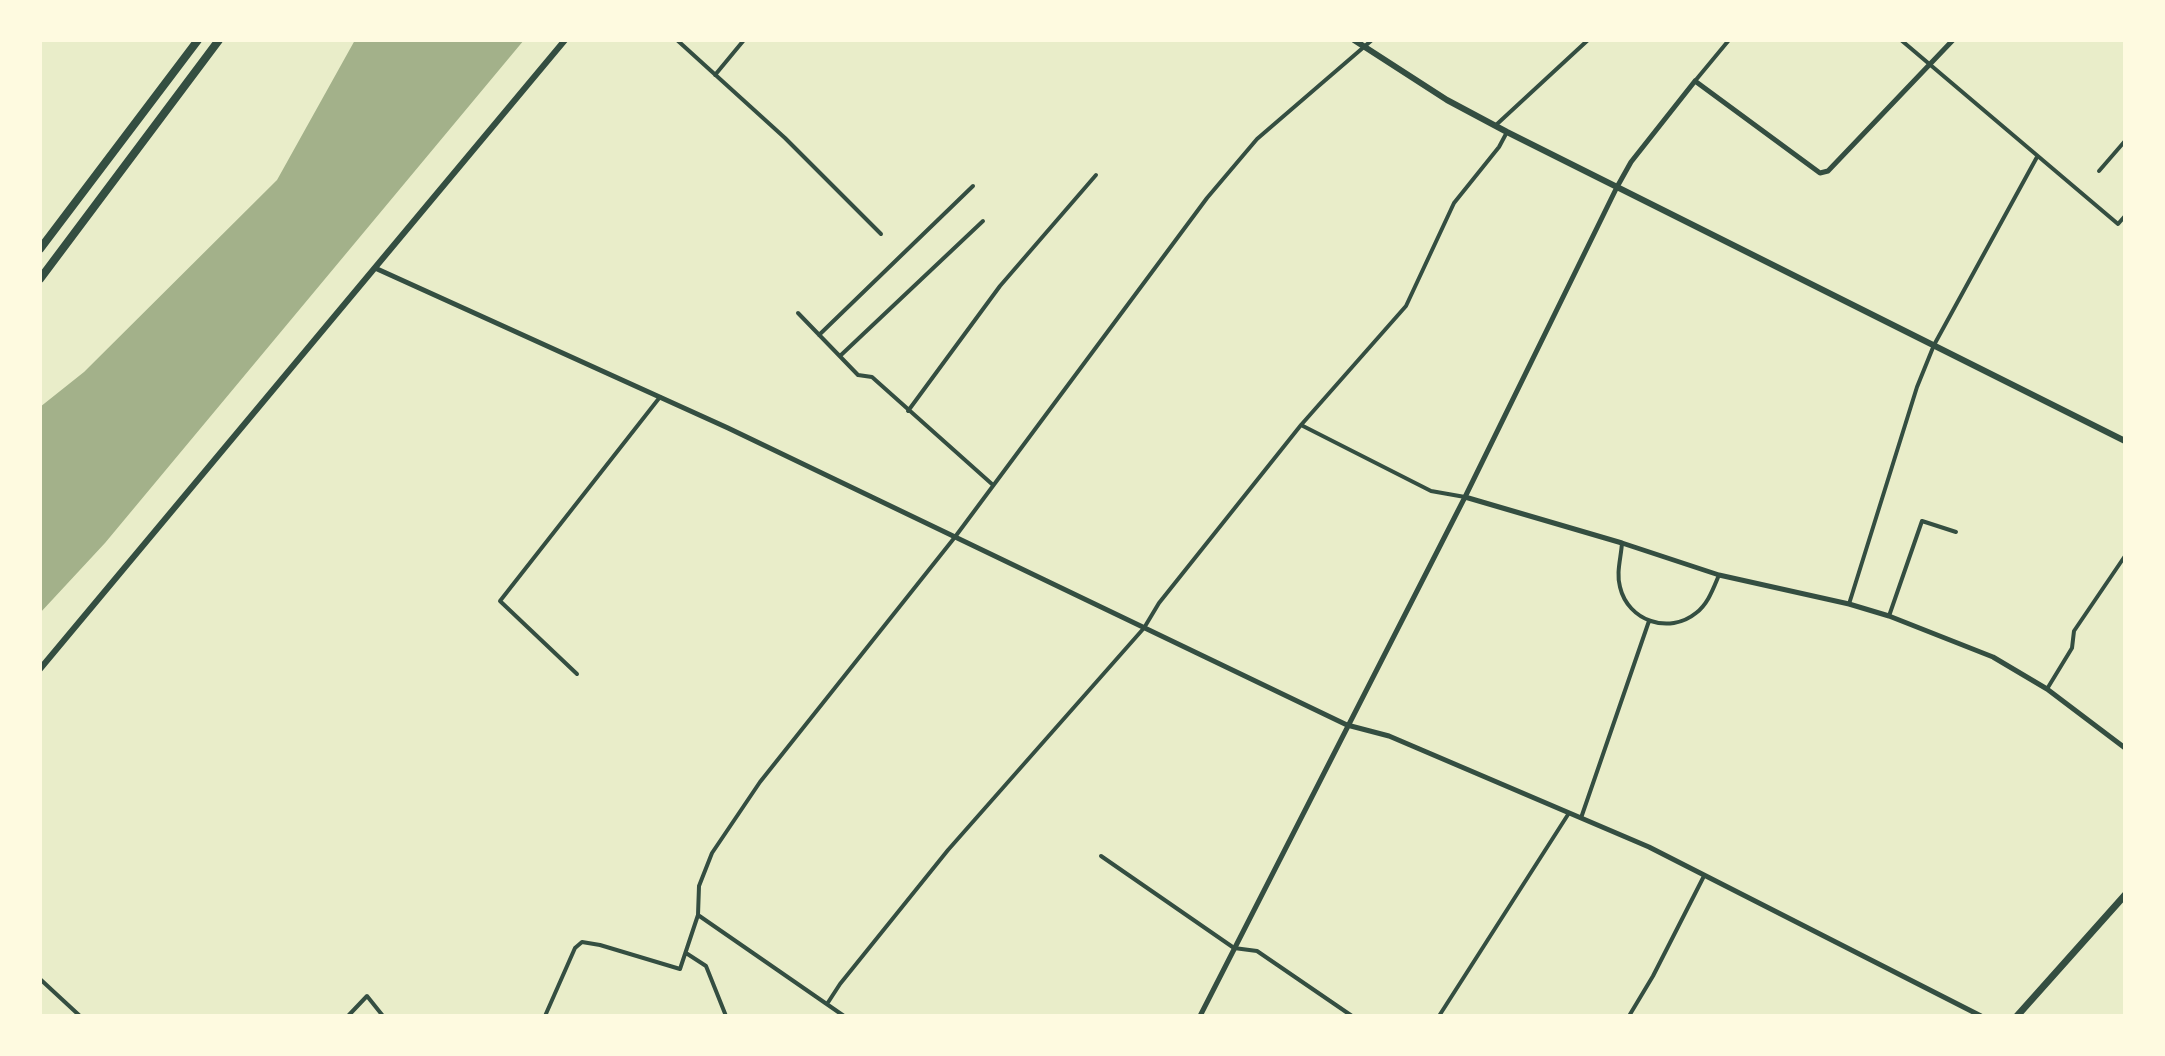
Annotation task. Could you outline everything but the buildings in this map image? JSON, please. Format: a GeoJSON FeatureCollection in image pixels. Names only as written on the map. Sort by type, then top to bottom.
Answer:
{"type":"FeatureCollection","features":[{"type":"Feature","properties":{"kind":"highway"},"geometry":{"type":"LineString","coordinates":[[40,249],[198,40]]}},
{"type":"Feature","properties":{"kind":"highway"},"geometry":{"type":"LineString","coordinates":[[40,279],[219,40]]}},
{"type":"Feature","properties":{"kind":"main road"},"geometry":{"type":"LineString","coordinates":[[40,669],[565,40]]}},
{"type":"Feature","properties":{"kind":"main road"},"geometry":{"type":"LineString","coordinates":[[1354,40],[1447,100],[1507,132],[2125,441]]}},
{"type":"Feature","properties":{"kind":"main road"},"geometry":{"type":"LineString","coordinates":[[2017,1016],[2125,895]]}},
{"type":"Feature","properties":{"kind":"street"},"geometry":{"type":"LineString","coordinates":[[677,40],[785,138],[881,234]]}},
{"type":"Feature","properties":{"kind":"street"},"geometry":{"type":"LineString","coordinates":[[715,75],[744,40]]}},
{"type":"Feature","properties":{"kind":"street"},"geometry":{"type":"LineString","coordinates":[[545,1016],[575,948],[582,942],[680,969],[698,915],[699,886],[712,853],[760,782],[955,537],[1217,186],[1257,139],[1372,40]]}},
{"type":"Feature","properties":{"kind":"street"},"geometry":{"type":"LineString","coordinates":[[1496,125],[1588,40]]}},
{"type":"Feature","properties":{"kind":"street"},"geometry":{"type":"LineString","coordinates":[[1200,1016],[1465,497],[1617,187],[1631,162],[1729,40]]}},
{"type":"Feature","properties":{"kind":"street"},"geometry":{"type":"LineString","coordinates":[[1901,40],[2118,224],[2125,216]]}},
{"type":"Feature","properties":{"kind":"street"},"geometry":{"type":"LineString","coordinates":[[1695,81],[1820,173],[1839,162],[1953,40]]}},
{"type":"Feature","properties":{"kind":"street"},"geometry":{"type":"LineString","coordinates":[[827,1004],[948,850],[1144,628],[1159,603],[1301,425],[1406,306],[1454,203],[1499,147],[1507,132]]}},
{"type":"Feature","properties":{"kind":"street"},"geometry":{"type":"LineString","coordinates":[[2099,171],[2125,141]]}},
{"type":"Feature","properties":{"kind":"street"},"geometry":{"type":"LineString","coordinates":[[1849,604],[1917,387],[1934,345],[2037,157]]}},
{"type":"Feature","properties":{"kind":"street"},"geometry":{"type":"LineString","coordinates":[[908,411],[1000,286],[1096,175]]}},
{"type":"Feature","properties":{"kind":"street"},"geometry":{"type":"LineString","coordinates":[[819,335],[973,186]]}},
{"type":"Feature","properties":{"kind":"street"},"geometry":{"type":"LineString","coordinates":[[840,356],[983,221]]}},
{"type":"Feature","properties":{"kind":"street"},"geometry":{"type":"LineString","coordinates":[[375,268],[660,397],[1347,725],[1389,736],[1649,847],[1981,1016]]}},
{"type":"Feature","properties":{"kind":"street"},"geometry":{"type":"LineString","coordinates":[[798,313],[858,375],[872,377],[993,485]]}},
{"type":"Feature","properties":{"kind":"street"},"geometry":{"type":"LineString","coordinates":[[577,674],[500,601],[660,397]]}},
{"type":"Feature","properties":{"kind":"street"},"geometry":{"type":"LineString","coordinates":[[1301,425],[1431,491],[1465,497],[1719,575],[1889,616],[1993,657],[2047,689],[2125,748]]}},
{"type":"Feature","properties":{"kind":"street"},"geometry":{"type":"LineString","coordinates":[[1889,616],[1922,521],[1956,532]]}},
{"type":"Feature","properties":{"kind":"street"},"geometry":{"type":"LineString","coordinates":[[1622,543],[1618,577],[1621,593],[1630,607],[1649,621],[1672,624],[1692,616],[1708,600],[1719,575]]}},
{"type":"Feature","properties":{"kind":"street"},"geometry":{"type":"LineString","coordinates":[[2047,689],[2072,648],[2074,631],[2125,556]]}},
{"type":"Feature","properties":{"kind":"street"},"geometry":{"type":"LineString","coordinates":[[1581,818],[1649,621]]}},
{"type":"Feature","properties":{"kind":"street"},"geometry":{"type":"LineString","coordinates":[[1439,1016],[1569,813]]}},
{"type":"Feature","properties":{"kind":"street"},"geometry":{"type":"LineString","coordinates":[[1101,856],[1234,948],[1257,951],[1352,1016]]}},
{"type":"Feature","properties":{"kind":"street"},"geometry":{"type":"LineString","coordinates":[[1629,1016],[1704,876]]}},
{"type":"Feature","properties":{"kind":"street"},"geometry":{"type":"LineString","coordinates":[[698,915],[844,1016]]}},
{"type":"Feature","properties":{"kind":"street"},"geometry":{"type":"LineString","coordinates":[[685,953],[706,966],[726,1016]]}},
{"type":"Feature","properties":{"kind":"street"},"geometry":{"type":"LineString","coordinates":[[40,979],[80,1016]]}},
{"type":"Feature","properties":{"kind":"street"},"geometry":{"type":"LineString","coordinates":[[348,1016],[367,996],[383,1016]]}},
{"type":"Feature","properties":{"kind":"shaded area"},"geometry":{"type":"Polygon","coordinates":[[[355,40],[524,40],[105,543],[40,613],[40,407],[84,372],[277,180],[355,40]]]}}]}
